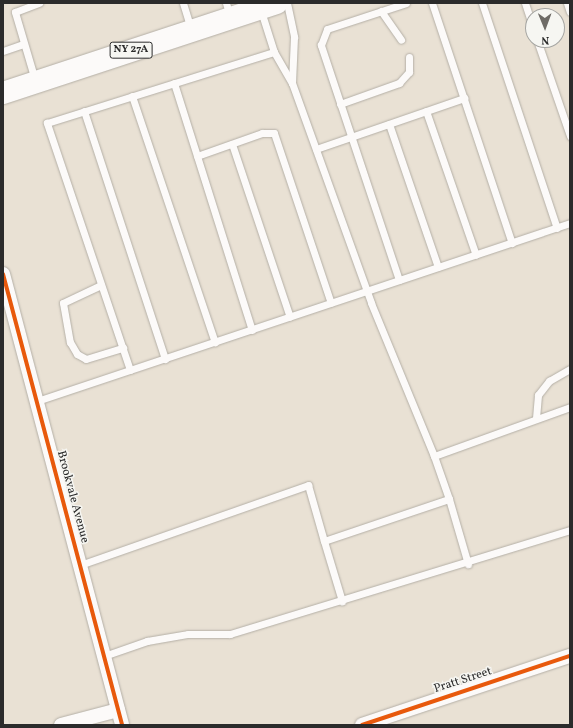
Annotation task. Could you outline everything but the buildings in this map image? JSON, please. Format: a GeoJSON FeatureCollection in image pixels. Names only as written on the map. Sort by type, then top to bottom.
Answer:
{"type":"FeatureCollection","features":[{"type":"Feature","properties":{"kind":"main road","name":"NY 27A"},"geometry":{"type":"LineString","coordinates":[[3,93],[192,31],[228,11],[268,6]]}},
{"type":"Feature","properties":{"kind":"street","name":"Brookvale Avenue"},"geometry":{"type":"LineString","coordinates":[[3,274],[122,725]]}},
{"type":"Feature","properties":{"kind":"street","name":"Pratt Street"},"geometry":{"type":"LineString","coordinates":[[362,725],[570,656]]}},
{"type":"Feature","properties":{"kind":"street"},"geometry":{"type":"LineString","coordinates":[[61,725],[118,710]]}},
{"type":"Feature","properties":{"kind":"lane"},"geometry":{"type":"LineString","coordinates":[[36,82],[23,44],[15,12],[39,3]]}},
{"type":"Feature","properties":{"kind":"lane"},"geometry":{"type":"LineString","coordinates":[[183,3],[192,31]]}},
{"type":"Feature","properties":{"kind":"lane"},"geometry":{"type":"LineString","coordinates":[[287,3],[294,36],[292,83]]}},
{"type":"Feature","properties":{"kind":"lane"},"geometry":{"type":"LineString","coordinates":[[399,280],[350,138],[321,45],[321,36],[327,29],[406,3]]}},
{"type":"Feature","properties":{"kind":"lane"},"geometry":{"type":"LineString","coordinates":[[432,3],[512,243]]}},
{"type":"Feature","properties":{"kind":"lane"},"geometry":{"type":"LineString","coordinates":[[482,3],[557,228]]}},
{"type":"Feature","properties":{"kind":"lane"},"geometry":{"type":"LineString","coordinates":[[567,3],[570,12]]}},
{"type":"Feature","properties":{"kind":"lane"},"geometry":{"type":"LineString","coordinates":[[268,6],[274,52],[292,83],[366,291],[434,456],[449,499],[468,564]]}},
{"type":"Feature","properties":{"kind":"lane"},"geometry":{"type":"LineString","coordinates":[[381,11],[401,40]]}},
{"type":"Feature","properties":{"kind":"lane"},"geometry":{"type":"LineString","coordinates":[[3,51],[23,44]]}},
{"type":"Feature","properties":{"kind":"lane"},"geometry":{"type":"LineString","coordinates":[[540,48],[570,136]]}},
{"type":"Feature","properties":{"kind":"lane"},"geometry":{"type":"LineString","coordinates":[[130,370],[47,122],[274,52]]}},
{"type":"Feature","properties":{"kind":"lane"},"geometry":{"type":"LineString","coordinates":[[340,104],[402,80],[409,72],[409,57]]}},
{"type":"Feature","properties":{"kind":"lane"},"geometry":{"type":"LineString","coordinates":[[174,83],[252,330]]}},
{"type":"Feature","properties":{"kind":"lane"},"geometry":{"type":"LineString","coordinates":[[132,96],[216,342]]}},
{"type":"Feature","properties":{"kind":"lane"},"geometry":{"type":"LineString","coordinates":[[316,149],[464,98]]}},
{"type":"Feature","properties":{"kind":"lane"},"geometry":{"type":"LineString","coordinates":[[84,111],[165,359]]}},
{"type":"Feature","properties":{"kind":"lane"},"geometry":{"type":"LineString","coordinates":[[426,111],[476,255]]}},
{"type":"Feature","properties":{"kind":"lane"},"geometry":{"type":"LineString","coordinates":[[389,124],[438,268]]}},
{"type":"Feature","properties":{"kind":"lane"},"geometry":{"type":"LineString","coordinates":[[197,156],[232,144],[274,133],[331,303]]}},
{"type":"Feature","properties":{"kind":"lane"},"geometry":{"type":"LineString","coordinates":[[232,144],[290,317]]}},
{"type":"Feature","properties":{"kind":"lane"},"geometry":{"type":"LineString","coordinates":[[36,401],[570,224]]}},
{"type":"Feature","properties":{"kind":"lane"},"geometry":{"type":"LineString","coordinates":[[102,285],[63,303],[70,342],[77,354],[86,359],[123,348]]}},
{"type":"Feature","properties":{"kind":"lane"},"geometry":{"type":"LineString","coordinates":[[536,418],[538,395],[549,381],[570,369]]}},
{"type":"Feature","properties":{"kind":"lane"},"geometry":{"type":"LineString","coordinates":[[434,456],[570,406]]}},
{"type":"Feature","properties":{"kind":"lane"},"geometry":{"type":"LineString","coordinates":[[80,565],[308,486],[342,601]]}},
{"type":"Feature","properties":{"kind":"lane"},"geometry":{"type":"LineString","coordinates":[[324,541],[449,499]]}},
{"type":"Feature","properties":{"kind":"lane"},"geometry":{"type":"LineString","coordinates":[[104,656],[147,641],[188,634],[230,634],[468,564],[570,530]]}},
{"type":"Feature","properties":{"kind":"cycle path"},"geometry":{"type":"LineString","coordinates":[[3,274],[122,725]]}},
{"type":"Feature","properties":{"kind":"cycle path"},"geometry":{"type":"LineString","coordinates":[[362,725],[570,656]]}}]}
